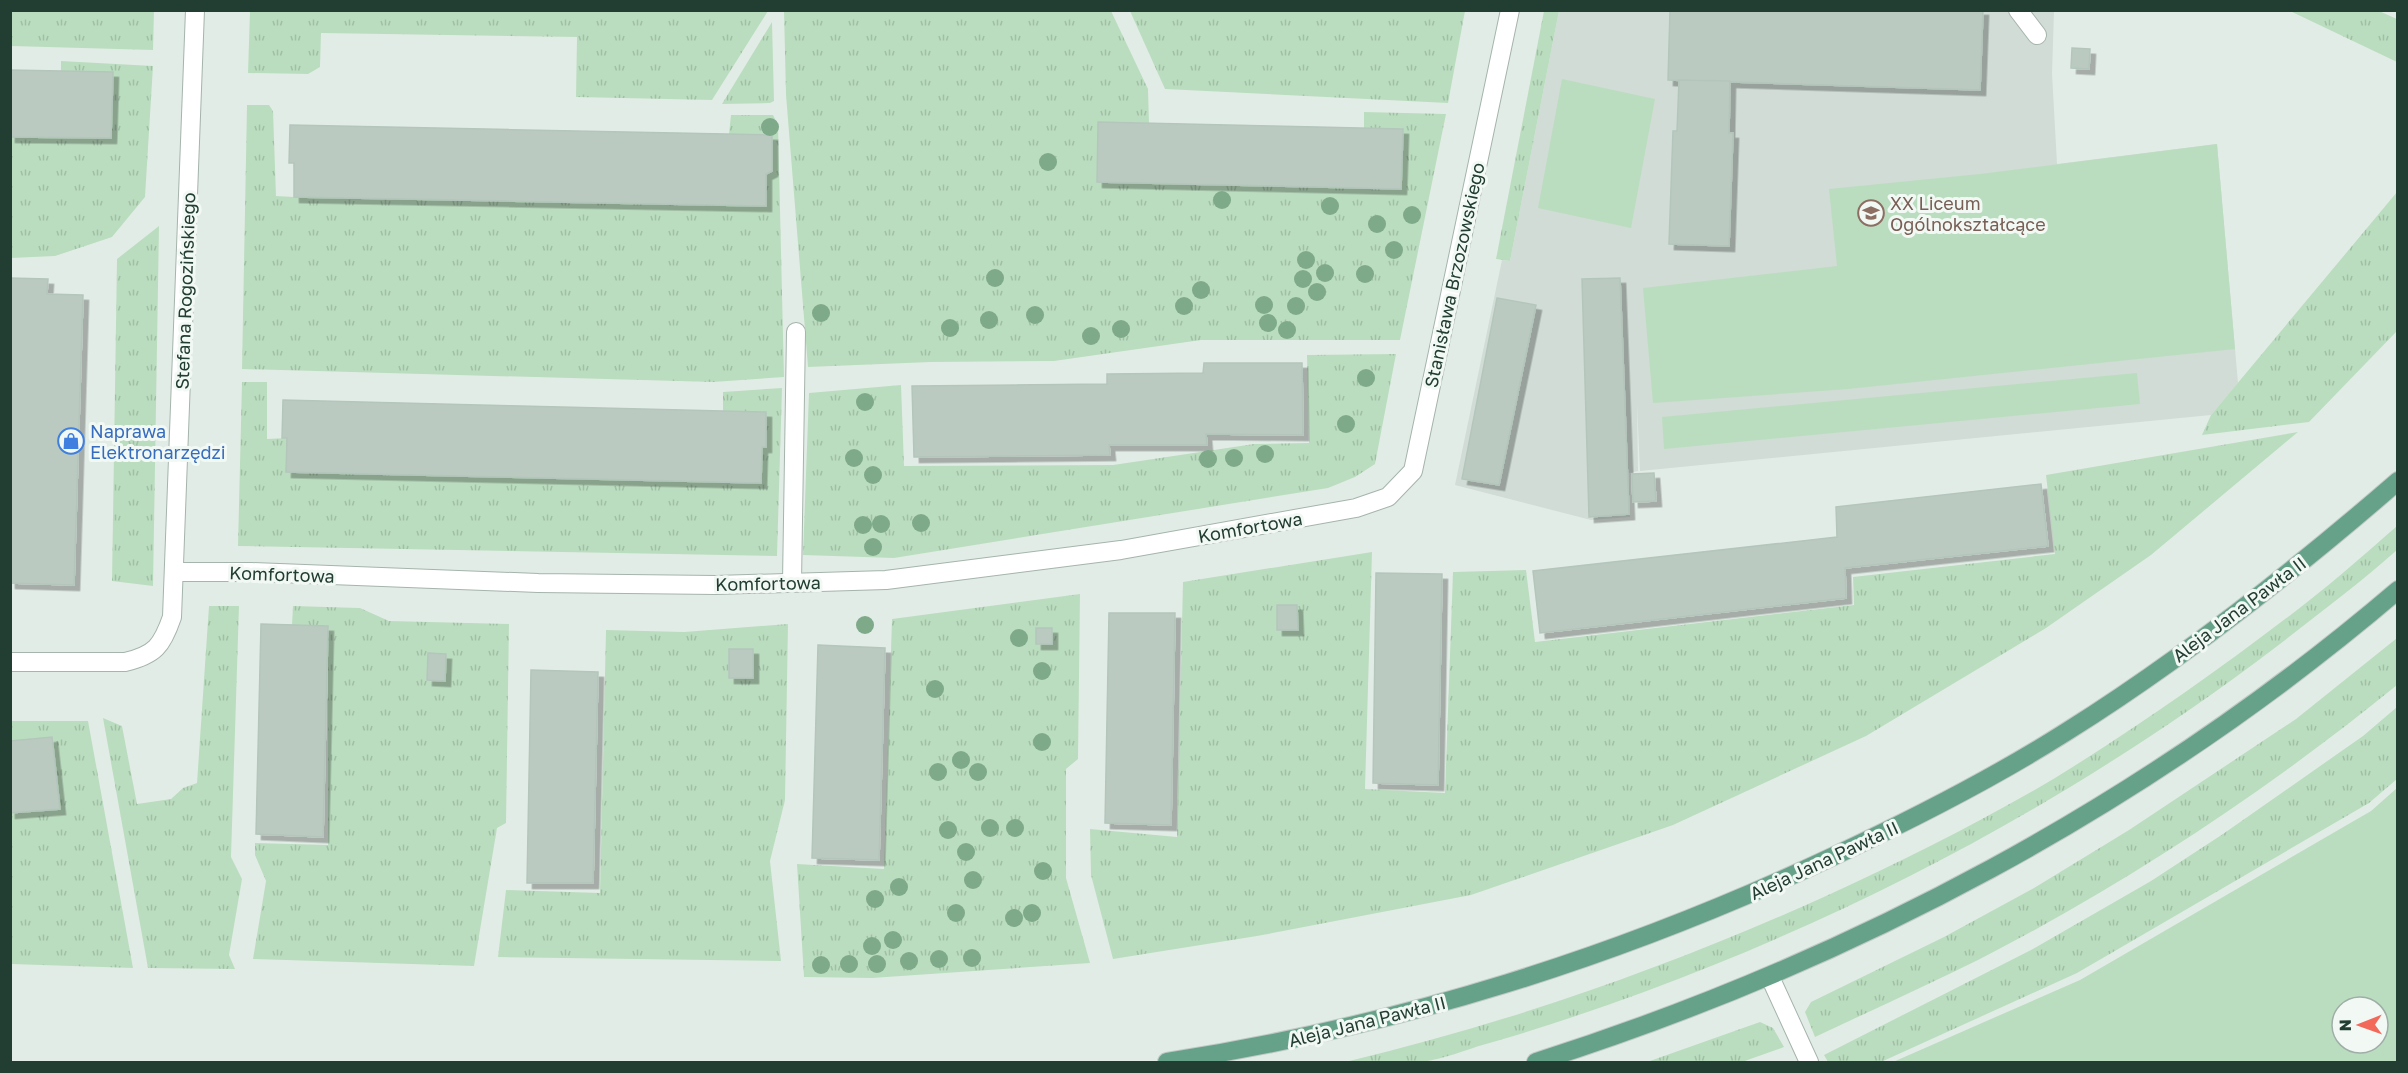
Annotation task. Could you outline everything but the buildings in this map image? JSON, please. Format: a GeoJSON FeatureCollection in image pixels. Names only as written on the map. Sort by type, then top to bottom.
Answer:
{"type":"FeatureCollection","features":[{"type":"Feature","properties":{"kind":"main road","name":"Aleja Jana Pawła II"},"geometry":{"type":"LineString","coordinates":[[1167,1062],[1302,1038],[1374,1022],[1538,974],[1637,941],[1707,914],[1883,833],[1978,783],[2056,738],[2135,686],[2271,588],[2397,480]]}},
{"type":"Feature","properties":{"kind":"main road"},"geometry":{"type":"LineString","coordinates":[[1536,1062],[1680,1013],[1770,977],[1901,917],[1952,890],[2138,782],[2270,692],[2397,590]]}},
{"type":"Feature","properties":{"kind":"street","name":"Stefana Rogozińskiego"},"geometry":{"type":"LineString","coordinates":[[10,662],[125,662],[142,658],[156,649],[165,638],[172,618],[195,10]]}},
{"type":"Feature","properties":{"kind":"street","name":"Stanisława Brzozowskiego"},"geometry":{"type":"LineString","coordinates":[[1356,508],[1388,497],[1413,471],[1510,10]]}},
{"type":"Feature","properties":{"kind":"street"},"geometry":{"type":"LineString","coordinates":[[2018,10],[2037,35]]}},
{"type":"Feature","properties":{"kind":"street"},"geometry":{"type":"LineString","coordinates":[[792,582],[796,332]]}},
{"type":"Feature","properties":{"kind":"street","name":"Komfortowa"},"geometry":{"type":"LineString","coordinates":[[175,572],[251,572],[538,583],[716,585],[886,580],[1121,550],[1356,508]]}},
{"type":"Feature","properties":{"kind":"street"},"geometry":{"type":"LineString","coordinates":[[1770,977],[1809,1062]]}},
{"type":"Feature","properties":{"kind":"shaded area","name":"XX Liceum Ogólnokształcące"},"geometry":{"type":"Polygon","coordinates":[[[1559,11],[2054,11],[2052,74],[2057,164],[2217,144],[2238,383],[2211,415],[1640,471],[1637,404],[1638,471],[1629,473],[1630,517],[1591,520],[1455,485],[1502,260],[1510,261],[1559,11]]]}},
{"type":"Feature","properties":{"kind":"green space"},"geometry":{"type":"Polygon","coordinates":[[[11,10],[154,11],[153,50],[11,46],[11,10]]]}},
{"type":"Feature","properties":{"kind":"green space"},"geometry":{"type":"Polygon","coordinates":[[[250,10],[768,11],[712,100],[576,97],[577,37],[321,33],[320,67],[308,74],[248,73],[250,10]]]}},
{"type":"Feature","properties":{"kind":"green space"},"geometry":{"type":"Polygon","coordinates":[[[784,11],[1111,11],[1148,89],[1149,123],[1098,122],[1097,182],[1401,189],[1403,129],[1364,128],[1364,112],[1446,114],[1400,340],[1201,340],[1054,361],[931,362],[808,367],[786,95],[784,11]]]}},
{"type":"Feature","properties":{"kind":"green space"},"geometry":{"type":"Polygon","coordinates":[[[1130,11],[1465,11],[1448,103],[1165,89],[1130,11]]]}},
{"type":"Feature","properties":{"kind":"green space"},"geometry":{"type":"Polygon","coordinates":[[[1544,11],[1559,11],[1510,261],[1496,259],[1544,11]]]}},
{"type":"Feature","properties":{"kind":"green space"},"geometry":{"type":"Polygon","coordinates":[[[2290,11],[2379,11],[2397,19],[2397,62],[2290,11]]]}},
{"type":"Feature","properties":{"kind":"green space"},"geometry":{"type":"Polygon","coordinates":[[[772,22],[774,101],[722,104],[772,22]]]}},
{"type":"Feature","properties":{"kind":"green space"},"geometry":{"type":"Polygon","coordinates":[[[61,61],[153,66],[145,197],[112,237],[55,256],[11,258],[10,137],[111,138],[113,72],[61,71],[61,61]]]}},
{"type":"Feature","properties":{"kind":"green space"},"geometry":{"type":"Polygon","coordinates":[[[1562,79],[1655,99],[1631,228],[1538,208],[1562,79]]]}},
{"type":"Feature","properties":{"kind":"green space"},"geometry":{"type":"Polygon","coordinates":[[[247,105],[269,105],[273,111],[276,196],[765,206],[766,174],[772,171],[772,135],[729,134],[731,115],[773,115],[778,125],[784,377],[713,382],[242,369],[247,105]]]}},
{"type":"Feature","properties":{"kind":"green space"},"geometry":{"type":"Polygon","coordinates":[[[2217,144],[2235,349],[1848,389],[1653,403],[1643,288],[1837,266],[1829,189],[1980,174],[2217,144]]]}},
{"type":"Feature","properties":{"kind":"green space"},"geometry":{"type":"Polygon","coordinates":[[[2397,192],[2397,331],[2309,422],[2202,435],[2211,415],[2397,192]]]}},
{"type":"Feature","properties":{"kind":"green space"},"geometry":{"type":"Polygon","coordinates":[[[159,226],[153,586],[112,581],[117,259],[159,226]]]}},
{"type":"Feature","properties":{"kind":"green space"},"geometry":{"type":"Polygon","coordinates":[[[1396,354],[1375,464],[1355,477],[1328,488],[894,558],[803,555],[809,393],[901,385],[904,466],[1113,465],[1254,444],[1309,443],[1307,355],[1396,354]]]}},
{"type":"Feature","properties":{"kind":"green space"},"geometry":{"type":"Polygon","coordinates":[[[2137,373],[2140,404],[1664,449],[1662,417],[2137,373]]]}},
{"type":"Feature","properties":{"kind":"green space"},"geometry":{"type":"Polygon","coordinates":[[[242,382],[267,382],[267,439],[287,438],[287,472],[760,483],[762,447],[766,447],[766,412],[723,411],[723,392],[782,388],[777,556],[238,546],[242,382]]]}},
{"type":"Feature","properties":{"kind":"green space"},"geometry":{"type":"Polygon","coordinates":[[[2298,432],[2151,555],[2046,628],[1866,736],[1673,825],[1471,895],[1257,936],[1113,959],[1091,875],[1090,829],[1177,837],[1183,582],[1372,552],[1365,789],[1445,793],[1453,572],[1526,570],[1535,642],[1854,605],[1853,577],[2055,554],[2046,475],[2298,432]]]}},
{"type":"Feature","properties":{"kind":"green space"},"geometry":{"type":"Polygon","coordinates":[[[2397,526],[2397,550],[2276,647],[2203,700],[2128,751],[2052,798],[1973,843],[1893,884],[1812,923],[1728,959],[1644,992],[1546,1026],[1430,1061],[1394,1064],[1345,1062],[1529,1011],[1649,969],[1767,922],[1942,840],[2055,778],[2183,694],[2306,603],[2397,526]]]}},
{"type":"Feature","properties":{"kind":"green space"},"geometry":{"type":"Polygon","coordinates":[[[1080,594],[1078,759],[1066,769],[1066,878],[1090,963],[872,978],[804,977],[797,864],[884,869],[892,619],[1080,594]]]}},
{"type":"Feature","properties":{"kind":"green space"},"geometry":{"type":"Polygon","coordinates":[[[209,606],[239,606],[231,857],[242,879],[229,955],[235,969],[148,968],[103,718],[122,726],[137,804],[171,799],[183,788],[197,783],[209,606]]]}},
{"type":"Feature","properties":{"kind":"green space"},"geometry":{"type":"Polygon","coordinates":[[[293,606],[360,608],[389,621],[509,624],[506,823],[497,828],[474,966],[253,959],[266,881],[255,855],[255,843],[328,845],[328,626],[292,625],[293,606]]]}},
{"type":"Feature","properties":{"kind":"green space"},"geometry":{"type":"Polygon","coordinates":[[[788,624],[785,800],[770,861],[781,961],[498,957],[506,890],[600,893],[606,630],[684,632],[788,624]]]}},
{"type":"Feature","properties":{"kind":"green space"},"geometry":{"type":"Polygon","coordinates":[[[2397,638],[2397,685],[2299,761],[2248,797],[2143,867],[2035,930],[1960,969],[1815,1037],[1805,1012],[1811,1002],[1944,937],[2034,888],[2129,830],[2296,719],[2397,638]]]}},
{"type":"Feature","properties":{"kind":"green space"},"geometry":{"type":"Polygon","coordinates":[[[2397,707],[2397,779],[2369,803],[2077,973],[1881,1062],[1828,1062],[1824,1055],[2031,950],[2151,881],[2223,834],[2363,736],[2397,707]]]}},
{"type":"Feature","properties":{"kind":"green space"},"geometry":{"type":"Polygon","coordinates":[[[11,721],[88,721],[133,968],[11,964],[11,813],[60,808],[52,737],[11,741],[11,721]]]}},
{"type":"Feature","properties":{"kind":"green space"},"geometry":{"type":"Polygon","coordinates":[[[2397,788],[2397,1062],[1893,1062],[2080,980],[2371,811],[2397,788]]]}},
{"type":"Feature","properties":{"kind":"green space"},"geometry":{"type":"Polygon","coordinates":[[[1760,1022],[1773,1028],[1784,1047],[1742,1062],[1647,1062],[1760,1022]]]}},
{"type":"Feature","properties":{"kind":"place","name":"XX Liceum Ogólnokształcące"},"geometry":{"type":"Point","coordinates":[1871,213]}},
{"type":"Feature","properties":{"kind":"place","name":"Naprawa Elektronarzędzi"},"geometry":{"type":"Point","coordinates":[71,441]}}]}
